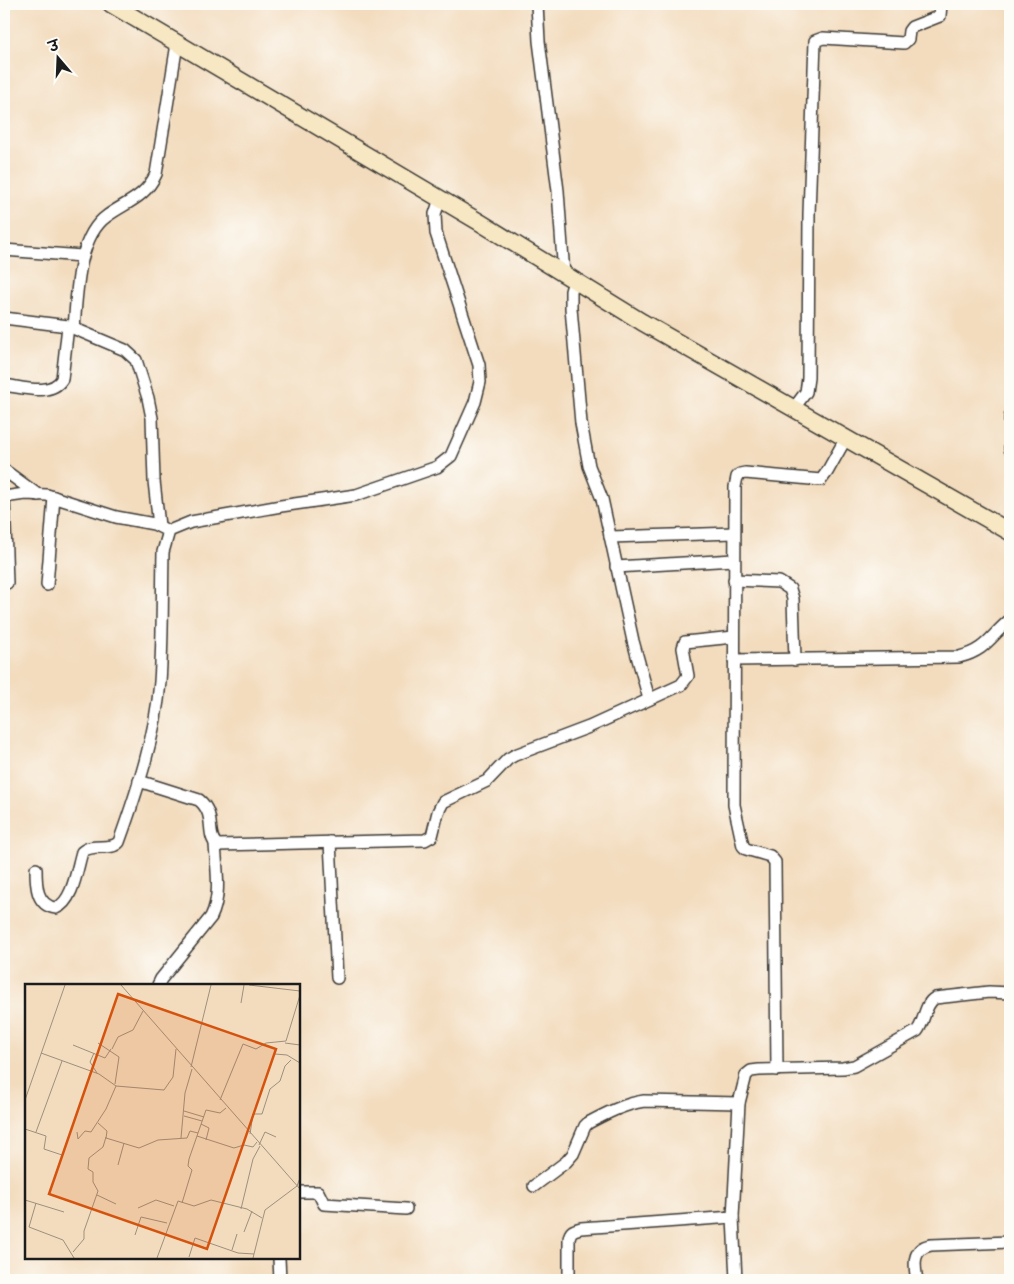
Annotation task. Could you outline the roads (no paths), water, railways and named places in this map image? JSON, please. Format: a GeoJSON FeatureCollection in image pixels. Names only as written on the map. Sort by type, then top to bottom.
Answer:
{"type":"FeatureCollection","features":[{"type":"Feature","properties":{"kind":"main road"},"geometry":{"type":"LineString","coordinates":[[111,4],[440,199],[569,278],[1010,532]]}},
{"type":"Feature","properties":{"kind":"street"},"geometry":{"type":"LineString","coordinates":[[537,4],[569,278],[581,423],[591,473],[602,499],[616,567],[649,699]]}},
{"type":"Feature","properties":{"kind":"street"},"geometry":{"type":"LineString","coordinates":[[794,408],[806,392],[808,378],[809,214],[815,41],[823,38],[904,43],[908,39],[909,31],[912,27],[940,16],[942,13],[941,4]]}},
{"type":"Feature","properties":{"kind":"street"},"geometry":{"type":"LineString","coordinates":[[4,385],[49,389],[59,384],[62,379],[82,256],[98,225],[143,194],[152,183],[156,174],[178,44]]}},
{"type":"Feature","properties":{"kind":"street"},"geometry":{"type":"LineString","coordinates":[[7,583],[4,496],[38,495],[54,497],[116,517],[146,521],[164,529],[192,522],[356,494],[436,467],[451,456],[475,402],[480,382],[479,365],[436,233],[435,214],[440,199]]}},
{"type":"Feature","properties":{"kind":"street"},"geometry":{"type":"LineString","coordinates":[[4,250],[82,256]]}},
{"type":"Feature","properties":{"kind":"street"},"geometry":{"type":"LineString","coordinates":[[4,318],[71,327],[125,350],[136,360],[152,418],[154,481],[164,529],[160,683],[152,728],[139,781],[119,842],[114,846],[91,847],[82,852],[70,893],[66,901],[60,906],[50,907],[39,896],[36,885],[36,869]]}},
{"type":"Feature","properties":{"kind":"street"},"geometry":{"type":"LineString","coordinates":[[1010,417],[1010,449]]}},
{"type":"Feature","properties":{"kind":"street"},"geometry":{"type":"LineString","coordinates":[[777,1070],[776,867],[773,858],[770,856],[746,849],[743,846],[734,797],[735,487],[737,477],[740,474],[820,480],[828,472],[846,438]]}},
{"type":"Feature","properties":{"kind":"street"},"geometry":{"type":"LineString","coordinates":[[4,470],[38,495]]}},
{"type":"Feature","properties":{"kind":"street"},"geometry":{"type":"LineString","coordinates":[[47,585],[54,497]]}},
{"type":"Feature","properties":{"kind":"street"},"geometry":{"type":"LineString","coordinates":[[610,537],[734,533]]}},
{"type":"Feature","properties":{"kind":"street"},"geometry":{"type":"LineString","coordinates":[[616,567],[734,560]]}},
{"type":"Feature","properties":{"kind":"street"},"geometry":{"type":"LineString","coordinates":[[734,580],[779,582],[790,589],[794,599],[795,660]]}},
{"type":"Feature","properties":{"kind":"street"},"geometry":{"type":"LineString","coordinates":[[734,660],[959,657],[987,644],[1010,620]]}},
{"type":"Feature","properties":{"kind":"street"},"geometry":{"type":"LineString","coordinates":[[214,843],[220,845],[428,838],[435,831],[438,812],[443,802],[488,781],[508,759],[589,727],[681,686],[688,676],[683,648],[685,642],[734,637]]}},
{"type":"Feature","properties":{"kind":"street"},"geometry":{"type":"LineString","coordinates":[[139,781],[199,800],[210,813],[214,843],[216,907],[211,917],[158,984]]}},
{"type":"Feature","properties":{"kind":"street"},"geometry":{"type":"LineString","coordinates":[[330,842],[337,978]]}},
{"type":"Feature","properties":{"kind":"street"},"geometry":{"type":"LineString","coordinates":[[736,1280],[733,1216],[739,1103],[744,1080],[751,1071],[854,1066],[917,1032],[922,1026],[929,1004],[936,998],[989,992],[1010,993]]}},
{"type":"Feature","properties":{"kind":"street"},"geometry":{"type":"LineString","coordinates":[[534,1186],[566,1162],[573,1154],[588,1123],[623,1107],[644,1101],[739,1103]]}},
{"type":"Feature","properties":{"kind":"street"},"geometry":{"type":"LineString","coordinates":[[300,1192],[318,1192],[324,1204],[406,1209]]}},
{"type":"Feature","properties":{"kind":"street"},"geometry":{"type":"LineString","coordinates":[[569,1280],[569,1239],[573,1230],[733,1216]]}},
{"type":"Feature","properties":{"kind":"street"},"geometry":{"type":"LineString","coordinates":[[917,1280],[916,1256],[918,1250],[922,1247],[1010,1242]]}},
{"type":"Feature","properties":{"kind":"street"},"geometry":{"type":"LineString","coordinates":[[279,1259],[280,1280]]}}]}
